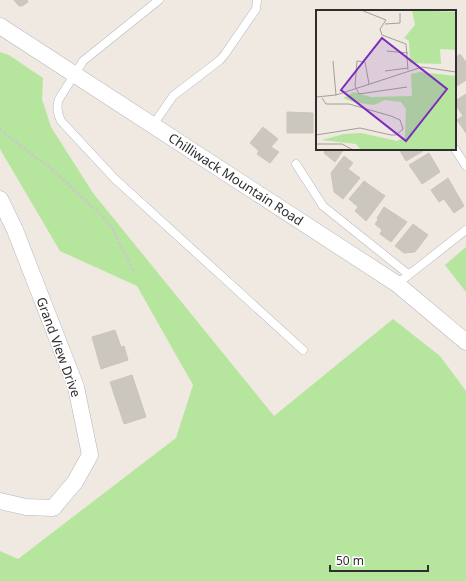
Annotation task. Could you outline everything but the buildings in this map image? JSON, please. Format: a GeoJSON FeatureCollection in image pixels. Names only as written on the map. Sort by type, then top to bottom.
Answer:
{"type":"FeatureCollection","features":[{"type":"Feature","properties":{"kind":"street","name":"Chilliwack Mountain Road"},"geometry":{"type":"LineString","coordinates":[[0,26],[153,125],[403,279],[466,342]]}},
{"type":"Feature","properties":{"kind":"street","name":"Grand View Drive"},"geometry":{"type":"LineString","coordinates":[[0,199],[15,230],[76,387],[90,455],[75,482],[53,508],[26,507],[0,501]]}},
{"type":"Feature","properties":{"kind":"lane"},"geometry":{"type":"LineString","coordinates":[[160,0],[83,61],[57,105],[61,121],[115,179],[303,350]]}},
{"type":"Feature","properties":{"kind":"lane"},"geometry":{"type":"LineString","coordinates":[[153,125],[173,96],[220,60],[225,54],[256,9],[257,0]]}},
{"type":"Feature","properties":{"kind":"lane"},"geometry":{"type":"LineString","coordinates":[[456,150],[466,166]]}},
{"type":"Feature","properties":{"kind":"lane"},"geometry":{"type":"LineString","coordinates":[[296,164],[323,206],[403,279],[466,230]]}},
{"type":"Feature","properties":{"kind":"path"},"geometry":{"type":"LineString","coordinates":[[0,129],[51,168],[102,216],[113,229],[134,272]]}},
{"type":"Feature","properties":{"kind":"green space"},"geometry":{"type":"Polygon","coordinates":[[[0,52],[9,55],[43,78],[42,99],[51,127],[93,193],[274,416],[393,319],[440,356],[466,391],[466,581],[0,581],[0,551],[18,559],[176,438],[193,385],[137,286],[60,251],[0,149],[0,52]]]}},
{"type":"Feature","properties":{"kind":"green space"},"geometry":{"type":"Polygon","coordinates":[[[466,247],[466,292],[445,265],[466,247]]]}}]}
